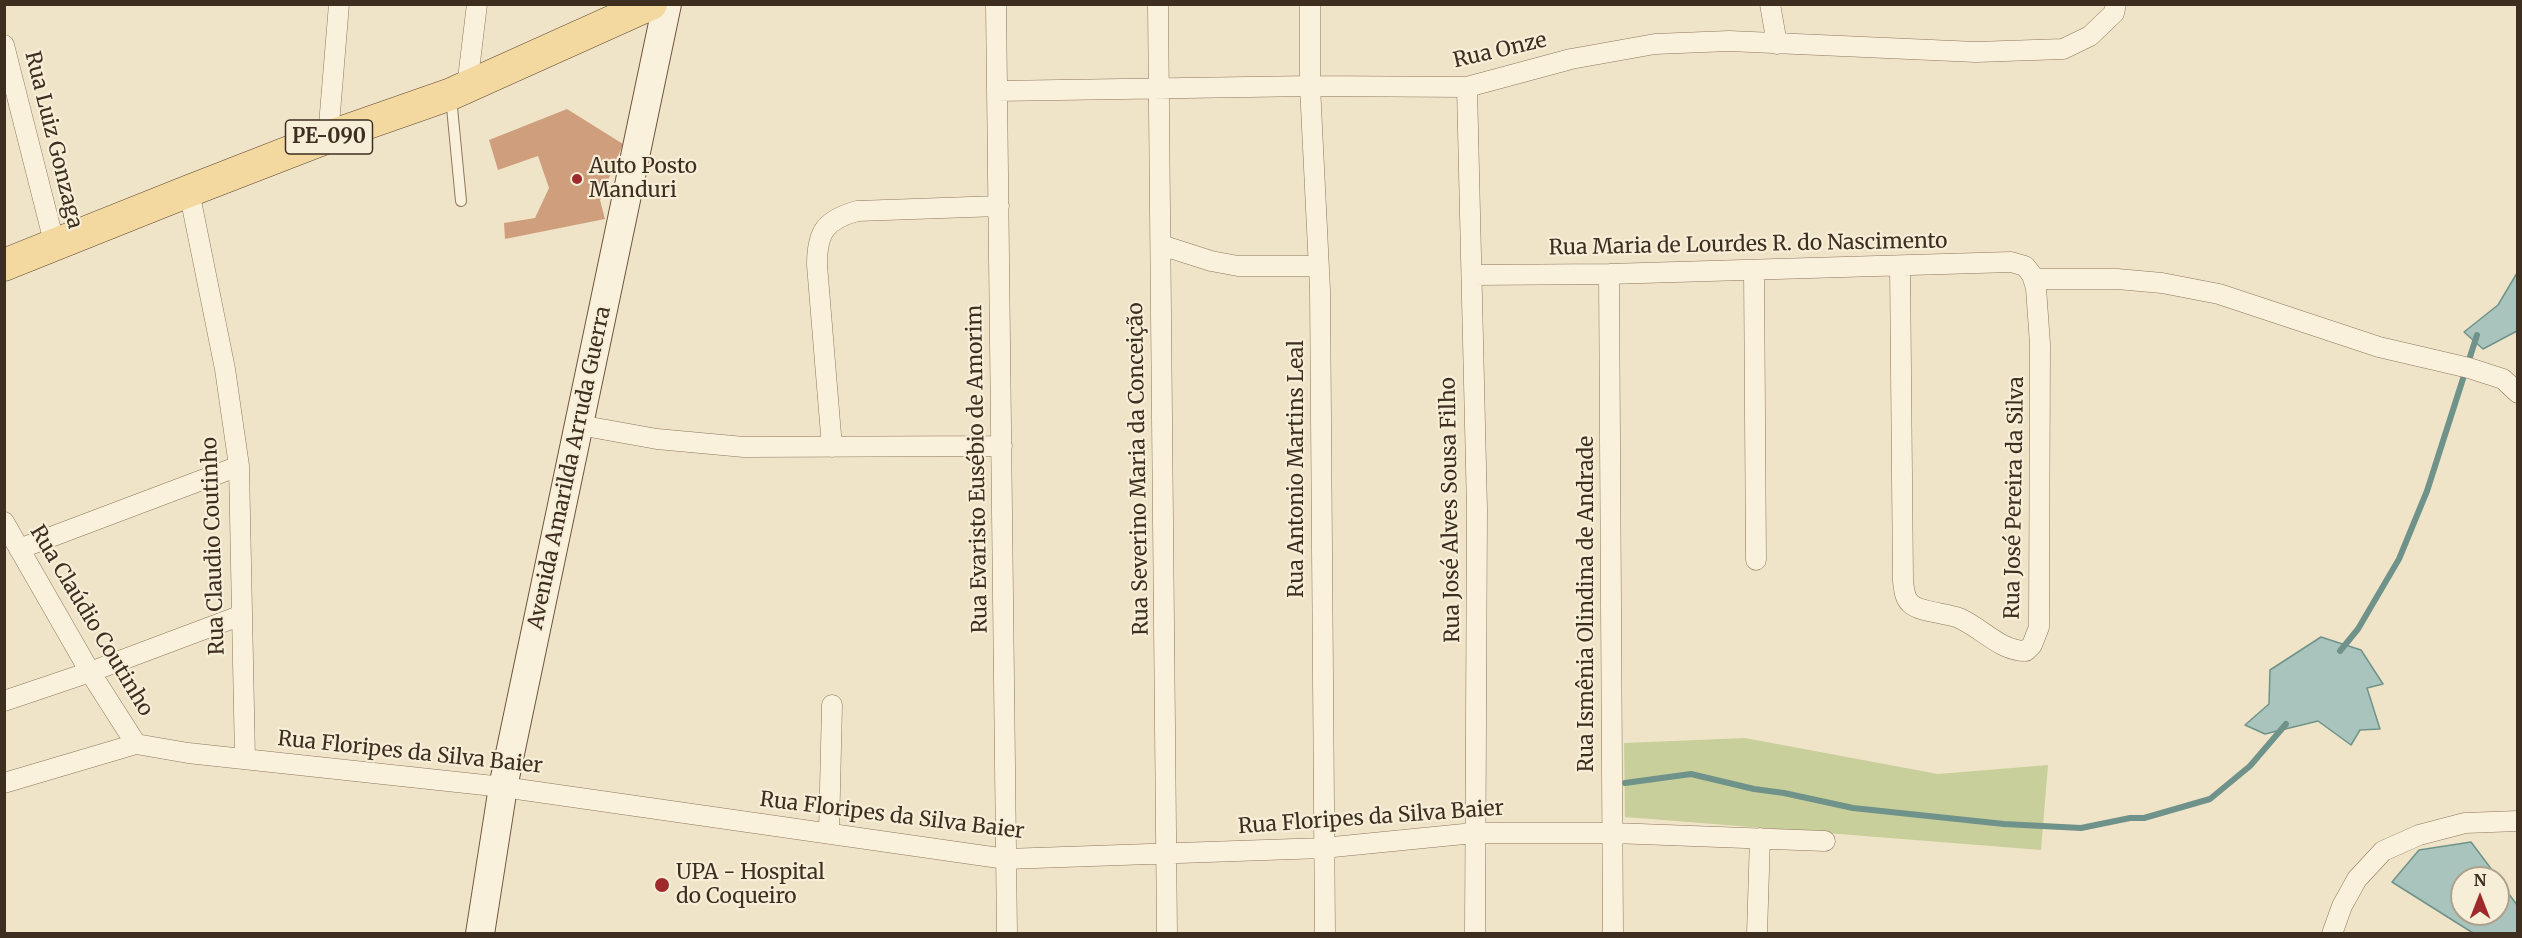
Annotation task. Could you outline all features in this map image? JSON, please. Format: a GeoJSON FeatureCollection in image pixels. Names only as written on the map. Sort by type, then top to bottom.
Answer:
{"type":"FeatureCollection","features":[{"type":"Feature","properties":{"kind":"main road","name":"PE-090"},"geometry":{"type":"LineString","coordinates":[[4,265],[328,137],[459,91],[651,4]]}},
{"type":"Feature","properties":{"kind":"main road","name":"Avenida Amarilda Arruda Guerra"},"geometry":{"type":"LineString","coordinates":[[480,933],[503,787],[667,4]]}},
{"type":"Feature","properties":{"kind":"street"},"geometry":{"type":"LineString","coordinates":[[328,137],[339,4]]}},
{"type":"Feature","properties":{"kind":"street"},"geometry":{"type":"LineString","coordinates":[[459,91],[477,4]]}},
{"type":"Feature","properties":{"kind":"street","name":"Rua Evaristo Eusébio de Amorim"},"geometry":{"type":"LineString","coordinates":[[996,4],[1007,933]]}},
{"type":"Feature","properties":{"kind":"street","name":"Rua Severino Maria da Conceição"},"geometry":{"type":"LineString","coordinates":[[1158,4],[1167,933]]}},
{"type":"Feature","properties":{"kind":"street","name":"Rua Antonio Martins Leal"},"geometry":{"type":"LineString","coordinates":[[1310,4],[1310,86],[1319,266],[1325,933]]}},
{"type":"Feature","properties":{"kind":"street"},"geometry":{"type":"LineString","coordinates":[[1770,4],[1777,44]]}},
{"type":"Feature","properties":{"kind":"street","name":"Rua Onze"},"geometry":{"type":"LineString","coordinates":[[997,91],[1310,86],[1467,87],[1571,59],[1655,44],[1730,41],[1976,52],[2063,49],[2090,36],[2114,13],[2116,4]]}},
{"type":"Feature","properties":{"kind":"street","name":"Rua Luiz Gonzaga"},"geometry":{"type":"LineString","coordinates":[[4,45],[55,246]]}},
{"type":"Feature","properties":{"kind":"street","name":"Rua José Alves Sousa Filho"},"geometry":{"type":"LineString","coordinates":[[1467,87],[1477,579],[1475,933]]}},
{"type":"Feature","properties":{"kind":"street","name":"Rua Claudio Coutinho"},"geometry":{"type":"LineString","coordinates":[[189,191],[225,369],[239,466],[245,759]]}},
{"type":"Feature","properties":{"kind":"street"},"geometry":{"type":"LineString","coordinates":[[832,447],[817,265],[817,242],[825,228],[841,216],[857,211],[999,206]]}},
{"type":"Feature","properties":{"kind":"street"},"geometry":{"type":"LineString","coordinates":[[1161,245],[1211,261],[1238,266],[1319,266]]}},
{"type":"Feature","properties":{"kind":"street","name":"Rua Maria de Lourdes R. do Nascimento"},"geometry":{"type":"LineString","coordinates":[[1472,275],[1609,274],[2011,262],[2029,272],[2162,283],[2219,294],[2379,348],[2469,368],[2503,379],[2517,393]]}},
{"type":"Feature","properties":{"kind":"street","name":"Rua José Pereira da Silva"},"geometry":{"type":"LineString","coordinates":[[1900,266],[1903,581],[1905,594],[1910,603],[1919,608],[1962,620],[2008,648],[2026,651],[2032,645],[2039,627],[2041,460],[2040,344],[2036,288],[2029,272]]}},
{"type":"Feature","properties":{"kind":"street"},"geometry":{"type":"LineString","coordinates":[[1754,270],[1756,560]]}},
{"type":"Feature","properties":{"kind":"street","name":"Rua Ismênia Olindina de Andrade"},"geometry":{"type":"LineString","coordinates":[[1609,274],[1613,933]]}},
{"type":"Feature","properties":{"kind":"street"},"geometry":{"type":"LineString","coordinates":[[579,426],[703,445],[744,447],[1002,446]]}},
{"type":"Feature","properties":{"kind":"street"},"geometry":{"type":"LineString","coordinates":[[19,549],[239,466]]}},
{"type":"Feature","properties":{"kind":"street","name":"Rua Claúdio Coutinho"},"geometry":{"type":"LineString","coordinates":[[4,522],[90,672],[136,744]]}},
{"type":"Feature","properties":{"kind":"street"},"geometry":{"type":"LineString","coordinates":[[4,701],[90,672],[242,615]]}},
{"type":"Feature","properties":{"kind":"street"},"geometry":{"type":"LineString","coordinates":[[830,832],[832,705]]}},
{"type":"Feature","properties":{"kind":"street"},"geometry":{"type":"LineString","coordinates":[[4,783],[136,744]]}},
{"type":"Feature","properties":{"kind":"street","name":"Rua Floripes da Silva Baier"},"geometry":{"type":"LineString","coordinates":[[136,744],[245,759],[503,787],[1006,859],[1323,848],[1474,833],[1613,833],[1825,841]]}},
{"type":"Feature","properties":{"kind":"street"},"geometry":{"type":"LineString","coordinates":[[2332,933],[2342,906],[2357,879],[2383,851],[2418,835],[2465,823],[2517,820]]}},
{"type":"Feature","properties":{"kind":"street"},"geometry":{"type":"LineString","coordinates":[[1757,933],[1760,838]]}},
{"type":"Feature","properties":{"kind":"lane"},"geometry":{"type":"LineString","coordinates":[[459,91],[461,201]]}},
{"type":"Feature","properties":{"kind":"green space"},"geometry":{"type":"Polygon","coordinates":[[[1745,738],[1938,774],[2048,765],[2041,850],[1625,817],[1624,743],[1745,738]]]}},
{"type":"Feature","properties":{"kind":"water"},"geometry":{"type":"Polygon","coordinates":[[[2517,273],[2517,331],[2483,349],[2464,332],[2498,305],[2517,273]]]}},
{"type":"Feature","properties":{"kind":"water"},"geometry":{"type":"Polygon","coordinates":[[[2321,637],[2361,650],[2383,684],[2367,688],[2380,729],[2360,730],[2351,745],[2318,721],[2265,734],[2245,725],[2269,704],[2270,670],[2321,637]]]}},
{"type":"Feature","properties":{"kind":"water"},"geometry":{"type":"Polygon","coordinates":[[[2471,842],[2489,866],[2450,866],[2450,919],[2392,882],[2419,850],[2471,842]]]}},
{"type":"Feature","properties":{"kind":"water"},"geometry":{"type":"Polygon","coordinates":[[[2510,895],[2517,905],[2517,933],[2473,933],[2462,926],[2510,926],[2510,895]]]}},
{"type":"Feature","properties":{"kind":"building","name":"Auto Posto Manduri"},"geometry":{"type":"Polygon","coordinates":[[[567,109],[623,144],[600,200],[605,219],[505,239],[504,223],[535,218],[549,188],[538,156],[498,170],[489,140],[567,109]]]}},
{"type":"Feature","properties":{"kind":"waterway"},"geometry":{"type":"LineString","coordinates":[[2340,651],[2358,629],[2399,559],[2427,491],[2477,335]]}},
{"type":"Feature","properties":{"kind":"waterway"},"geometry":{"type":"LineString","coordinates":[[1625,783],[1691,774],[1853,808],[2004,824],[2081,828],[2130,818],[2144,818],[2210,799],[2250,766],[2286,724]]}},
{"type":"Feature","properties":{"kind":"place","name":"Auto Posto Manduri"},"geometry":{"type":"Point","coordinates":[577,179]}},
{"type":"Feature","properties":{"kind":"place","name":"UPA - Hospital do Coqueiro"},"geometry":{"type":"Point","coordinates":[662,885]}}]}
